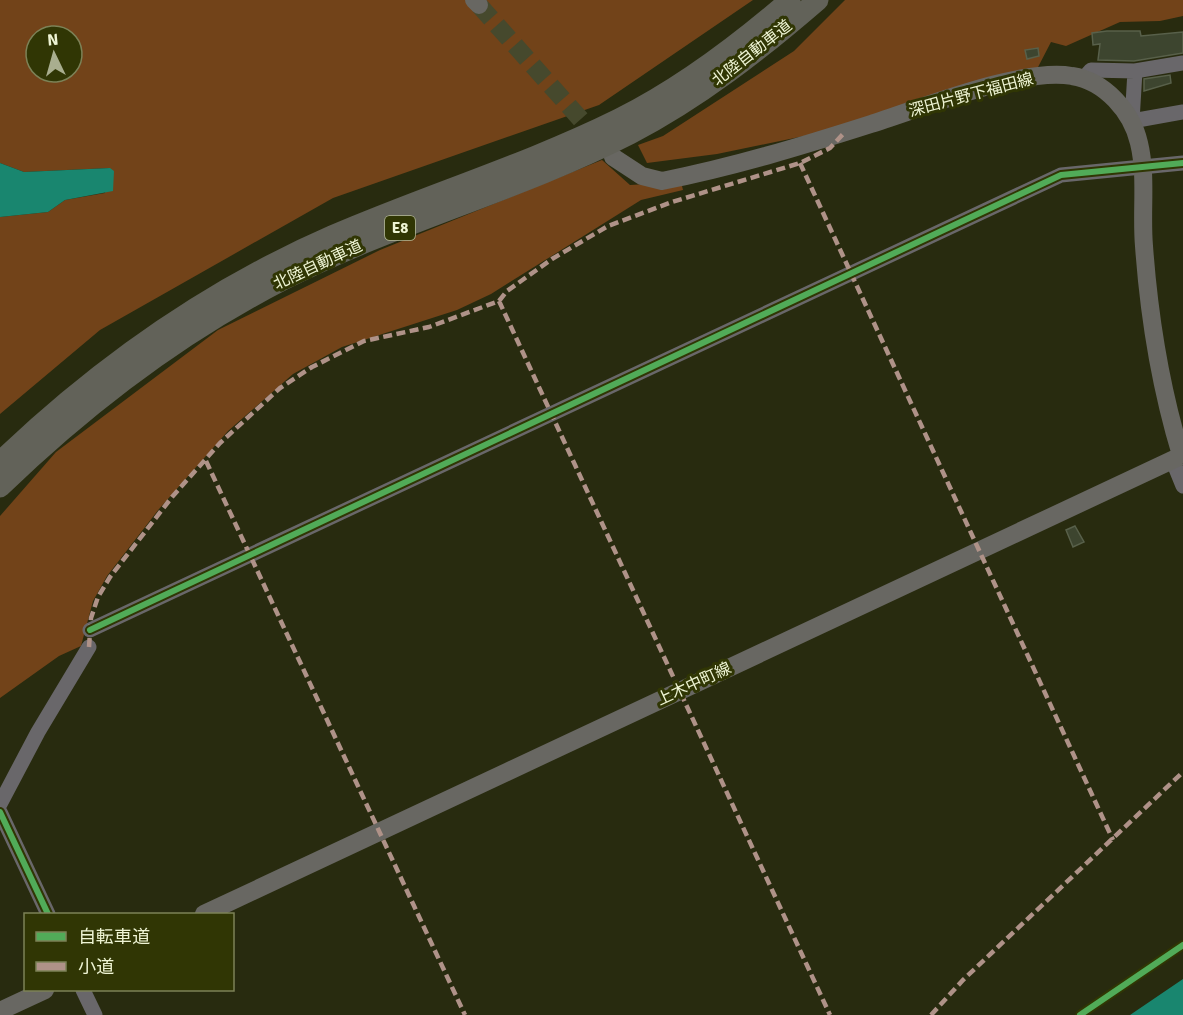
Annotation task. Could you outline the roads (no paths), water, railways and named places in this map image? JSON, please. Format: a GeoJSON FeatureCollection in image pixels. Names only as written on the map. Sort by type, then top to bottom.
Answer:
{"type":"FeatureCollection","features":[{"type":"Feature","properties":{"kind":"highway","name":"北陸自動車道"},"geometry":{"type":"LineString","coordinates":[[0,462],[72,397],[121,358],[226,290],[331,237],[517,164],[621,118],[717,59],[790,0]]}},
{"type":"Feature","properties":{"kind":"highway","name":"北陸自動車道"},"geometry":{"type":"LineString","coordinates":[[0,487],[93,403],[182,339],[233,307],[334,255],[533,176],[629,134],[683,104],[732,71],[818,0]]}},
{"type":"Feature","properties":{"kind":"main road","name":"深田片野下福田線"},"geometry":{"type":"LineString","coordinates":[[613,157],[642,176],[662,181],[793,149],[984,88],[1047,75],[1074,76],[1083,79],[1120,104],[1132,121],[1140,144],[1143,245],[1149,296],[1179,456]]}},
{"type":"Feature","properties":{"kind":"main road","name":"上木中町線"},"geometry":{"type":"LineString","coordinates":[[208,913],[1179,456]]}},
{"type":"Feature","properties":{"kind":"main road"},"geometry":{"type":"LineString","coordinates":[[0,1011],[43,991]]}},
{"type":"Feature","properties":{"kind":"street"},"geometry":{"type":"LineString","coordinates":[[1083,79],[1091,70],[1135,70],[1183,63]]}},
{"type":"Feature","properties":{"kind":"street"},"geometry":{"type":"LineString","coordinates":[[1135,70],[1132,121],[1183,112]]}},
{"type":"Feature","properties":{"kind":"street"},"geometry":{"type":"LineString","coordinates":[[90,630],[1061,175],[1183,163]]}},
{"type":"Feature","properties":{"kind":"street"},"geometry":{"type":"LineString","coordinates":[[1179,456],[1183,486]]}},
{"type":"Feature","properties":{"kind":"street"},"geometry":{"type":"LineString","coordinates":[[0,804],[38,732],[88,646]]}},
{"type":"Feature","properties":{"kind":"street"},"geometry":{"type":"LineString","coordinates":[[0,812],[47,913]]}},
{"type":"Feature","properties":{"kind":"street"},"geometry":{"type":"LineString","coordinates":[[83,991],[95,1015]]}},
{"type":"Feature","properties":{"kind":"water"},"geometry":{"type":"Polygon","coordinates":[[[0,163],[24,172],[110,168],[114,171],[113,191],[65,200],[48,212],[0,217],[0,163]]]}},
{"type":"Feature","properties":{"kind":"water"},"geometry":{"type":"Polygon","coordinates":[[[1183,979],[1183,1015],[1130,1015],[1183,979]]]}},
{"type":"Feature","properties":{"kind":"tunnel"},"geometry":{"type":"LineString","coordinates":[[479,5],[600,141]]}}]}
